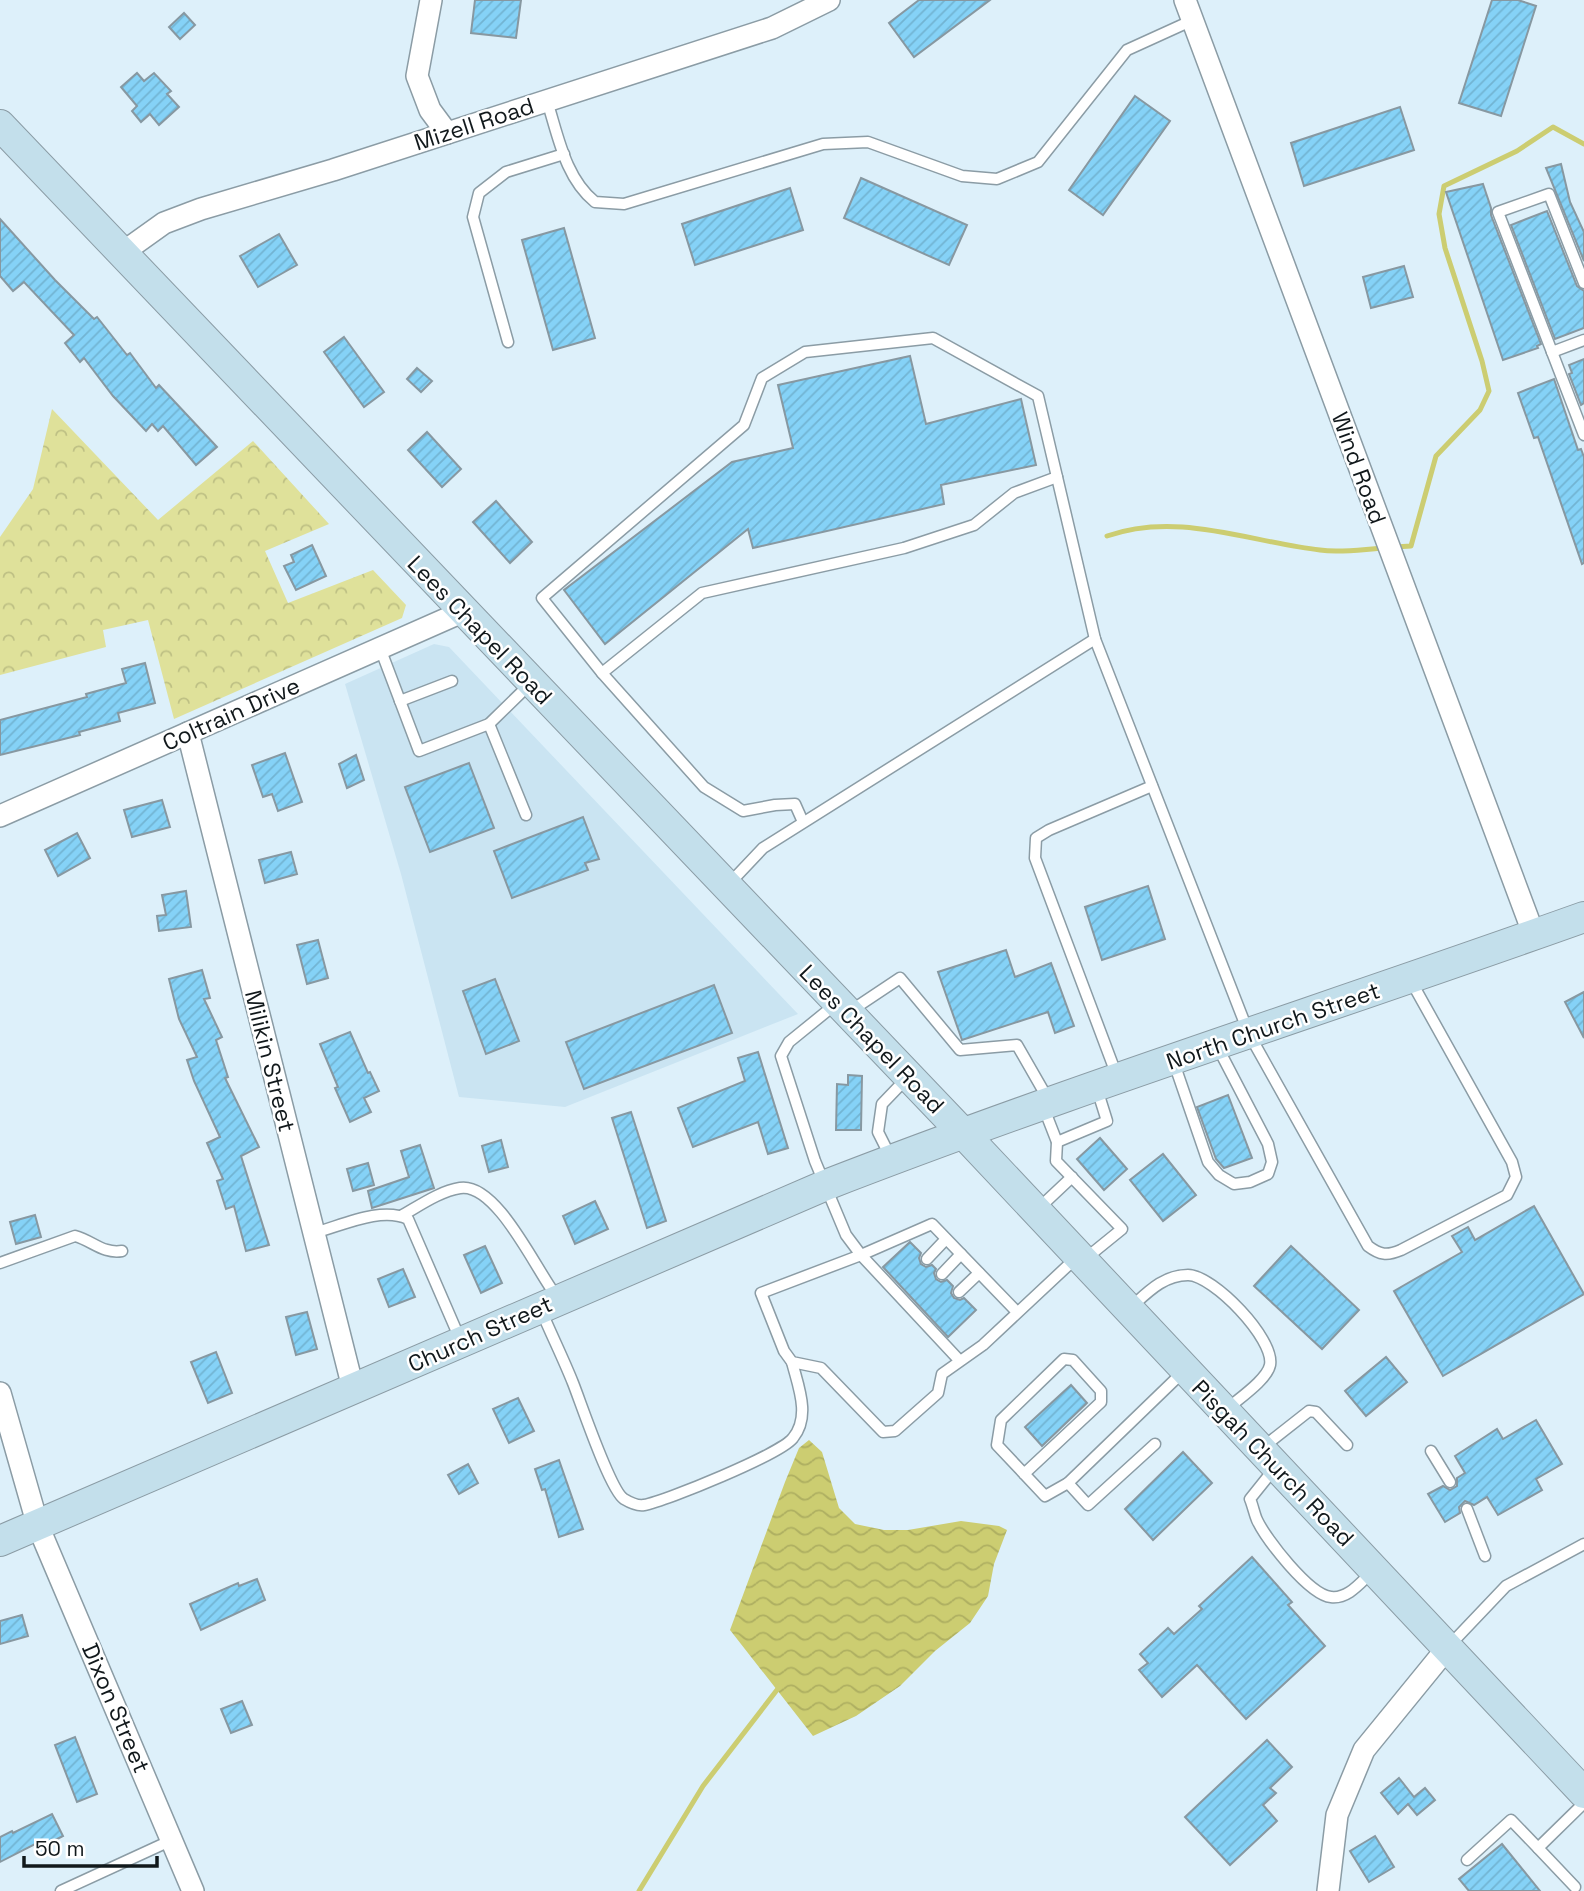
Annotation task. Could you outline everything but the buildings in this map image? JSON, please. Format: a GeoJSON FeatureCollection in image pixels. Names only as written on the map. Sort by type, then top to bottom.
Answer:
{"type":"FeatureCollection","features":[{"type":"Feature","properties":{"kind":"main road","name":"Lees Chapel Road"},"geometry":{"type":"LineString","coordinates":[[0,125],[462,612],[962,1132]]}},
{"type":"Feature","properties":{"kind":"main road","name":"North Church Street"},"geometry":{"type":"LineString","coordinates":[[962,1132],[1584,917]]}},
{"type":"Feature","properties":{"kind":"main road","name":"Church Street"},"geometry":{"type":"LineString","coordinates":[[0,1541],[826,1185],[962,1132]]}},
{"type":"Feature","properties":{"kind":"main road","name":"Pisgah Church Road"},"geometry":{"type":"LineString","coordinates":[[962,1132],[1584,1793]]}},
{"type":"Feature","properties":{"kind":"street"},"geometry":{"type":"LineString","coordinates":[[431,0],[417,76],[430,110],[447,133]]}},
{"type":"Feature","properties":{"kind":"street","name":"Mizell Road"},"geometry":{"type":"LineString","coordinates":[[122,253],[164,223],[201,209],[772,28],[829,0]]}},
{"type":"Feature","properties":{"kind":"street","name":"Wind Road"},"geometry":{"type":"LineString","coordinates":[[1185,0],[1534,935]]}},
{"type":"Feature","properties":{"kind":"street","name":"Coltrain Drive"},"geometry":{"type":"LineString","coordinates":[[0,816],[462,612]]}},
{"type":"Feature","properties":{"kind":"street","name":"Milikin Street"},"geometry":{"type":"LineString","coordinates":[[188,733],[353,1388]]}},
{"type":"Feature","properties":{"kind":"street","name":"Dixon Street"},"geometry":{"type":"LineString","coordinates":[[0,1393],[38,1525],[193,1891]]}},
{"type":"Feature","properties":{"kind":"street"},"geometry":{"type":"LineString","coordinates":[[1328,1891],[1337,1815],[1364,1750],[1448,1647]]}},
{"type":"Feature","properties":{"kind":"lane"},"geometry":{"type":"LineString","coordinates":[[547,101],[577,184],[595,202],[625,204],[823,144],[868,142],[962,176],[997,179],[1038,162],[1127,50],[1193,20]]}},
{"type":"Feature","properties":{"kind":"lane"},"geometry":{"type":"LineString","coordinates":[[508,342],[473,217],[479,193],[506,173],[564,154]]}},
{"type":"Feature","properties":{"kind":"lane"},"geometry":{"type":"LineString","coordinates":[[1584,283],[1549,194],[1498,212],[1552,352],[1581,416],[1584,435]]}},
{"type":"Feature","properties":{"kind":"lane"},"geometry":{"type":"LineString","coordinates":[[803,822],[795,804],[743,811],[704,787],[602,673],[542,598],[744,425],[762,378],[805,352],[933,338],[1038,396],[1095,639],[1249,1034],[1368,1246],[1379,1254],[1391,1254],[1507,1195],[1516,1177],[1512,1162],[1409,979]]}},
{"type":"Feature","properties":{"kind":"lane"},"geometry":{"type":"LineString","coordinates":[[1552,352],[1584,340]]}},
{"type":"Feature","properties":{"kind":"lane"},"geometry":{"type":"LineString","coordinates":[[602,673],[702,593],[904,548],[974,524],[1014,492],[1057,477]]}},
{"type":"Feature","properties":{"kind":"lane"},"geometry":{"type":"LineString","coordinates":[[726,887],[763,848],[1095,639]]}},
{"type":"Feature","properties":{"kind":"lane"},"geometry":{"type":"LineString","coordinates":[[380,648],[419,751],[489,724],[531,683]]}},
{"type":"Feature","properties":{"kind":"lane"},"geometry":{"type":"LineString","coordinates":[[400,701],[452,681]]}},
{"type":"Feature","properties":{"kind":"lane"},"geometry":{"type":"LineString","coordinates":[[489,724],[526,815]]}},
{"type":"Feature","properties":{"kind":"lane"},"geometry":{"type":"LineString","coordinates":[[1057,1142],[1107,1121],[1107,1082],[1035,858],[1036,838],[1152,786]]}},
{"type":"Feature","properties":{"kind":"lane"},"geometry":{"type":"LineString","coordinates":[[792,1362],[821,1368],[883,1432],[895,1431],[938,1393],[942,1374],[983,1346],[1017,1312],[1080,1258],[1122,1229],[1056,1161],[1057,1142],[1046,1103],[1017,1045],[960,1050],[900,978],[842,1008],[789,1042],[781,1056],[815,1161],[846,1235],[861,1255],[929,1322],[960,1360]]}},
{"type":"Feature","properties":{"kind":"lane"},"geometry":{"type":"LineString","coordinates":[[1173,1060],[1208,1162],[1219,1175],[1234,1184],[1250,1182],[1268,1174],[1272,1162],[1268,1144],[1217,1045]]}},
{"type":"Feature","properties":{"kind":"lane"},"geometry":{"type":"LineString","coordinates":[[891,1159],[878,1132],[882,1104],[908,1077]]}},
{"type":"Feature","properties":{"kind":"lane"},"geometry":{"type":"LineString","coordinates":[[1036,1211],[1072,1177]]}},
{"type":"Feature","properties":{"kind":"lane"},"geometry":{"type":"LineString","coordinates":[[401,1216],[457,1189],[471,1188],[480,1192],[517,1231],[544,1280],[572,1381],[610,1477],[621,1498],[640,1506],[665,1500],[776,1452],[793,1438],[803,1414],[800,1393],[792,1362],[784,1352],[761,1293],[861,1255],[932,1224],[1017,1312]]}},
{"type":"Feature","properties":{"kind":"lane"},"geometry":{"type":"LineString","coordinates":[[314,1233],[381,1216],[401,1216],[408,1219],[461,1342]]}},
{"type":"Feature","properties":{"kind":"lane"},"geometry":{"type":"LineString","coordinates":[[0,1263],[75,1236],[110,1252],[122,1251]]}},
{"type":"Feature","properties":{"kind":"lane"},"geometry":{"type":"LineString","coordinates":[[927,1259],[946,1239]]}},
{"type":"Feature","properties":{"kind":"lane"},"geometry":{"type":"LineString","coordinates":[[942,1274],[961,1254]]}},
{"type":"Feature","properties":{"kind":"lane"},"geometry":{"type":"LineString","coordinates":[[959,1292],[979,1273]]}},
{"type":"Feature","properties":{"kind":"lane"},"geometry":{"type":"LineString","coordinates":[[1128,1310],[1156,1285],[1167,1279],[1179,1275],[1200,1276],[1214,1285],[1260,1333],[1271,1356],[1267,1375],[1224,1412]]}},
{"type":"Feature","properties":{"kind":"lane"},"geometry":{"type":"LineString","coordinates":[[1024,1474],[1101,1402],[1101,1391],[1073,1360],[1064,1359],[1001,1420],[997,1445],[1024,1474],[1045,1496],[1068,1483],[1185,1370]]}},
{"type":"Feature","properties":{"kind":"lane"},"geometry":{"type":"LineString","coordinates":[[1348,1445],[1316,1412],[1309,1410],[1268,1459],[1250,1499],[1257,1521],[1289,1564],[1317,1591],[1331,1597],[1348,1594],[1374,1570]]}},
{"type":"Feature","properties":{"kind":"lane"},"geometry":{"type":"LineString","coordinates":[[1068,1483],[1088,1505],[1155,1444]]}},
{"type":"Feature","properties":{"kind":"lane"},"geometry":{"type":"LineString","coordinates":[[1431,1451],[1450,1482]]}},
{"type":"Feature","properties":{"kind":"lane"},"geometry":{"type":"LineString","coordinates":[[1467,1509],[1485,1556]]}},
{"type":"Feature","properties":{"kind":"lane"},"geometry":{"type":"LineString","coordinates":[[1448,1647],[1506,1586],[1584,1544]]}},
{"type":"Feature","properties":{"kind":"lane"},"geometry":{"type":"LineString","coordinates":[[1538,1848],[1584,1803]]}},
{"type":"Feature","properties":{"kind":"lane"},"geometry":{"type":"LineString","coordinates":[[1467,1860],[1511,1820],[1575,1887]]}},
{"type":"Feature","properties":{"kind":"lane"},"geometry":{"type":"LineString","coordinates":[[61,1891],[172,1840]]}},
{"type":"Feature","properties":{"kind":"shaded area"},"geometry":{"type":"Polygon","coordinates":[[[434,644],[449,647],[798,1014],[565,1107],[459,1097],[401,874],[345,684],[434,644]]]}},
{"type":"Feature","properties":{"kind":"green space"},"geometry":{"type":"Polygon","coordinates":[[[52,409],[158,520],[253,441],[329,524],[265,551],[288,603],[373,570],[406,605],[402,618],[174,719],[148,620],[103,630],[106,647],[0,675],[0,537],[33,489],[52,409]]]}},
{"type":"Feature","properties":{"kind":"water"},"geometry":{"type":"Polygon","coordinates":[[[809,1440],[822,1452],[839,1508],[855,1524],[884,1530],[908,1530],[961,1521],[999,1526],[1007,1530],[994,1564],[988,1596],[970,1623],[935,1651],[900,1686],[856,1716],[813,1736],[730,1630],[799,1448],[809,1440]]]}},
{"type":"Feature","properties":{"kind":"waterway"},"geometry":{"type":"LineString","coordinates":[[1395,547],[1411,546],[1436,456],[1480,410],[1489,391],[1482,361],[1445,248],[1439,214],[1444,186],[1517,151],[1553,127],[1584,144]]}},
{"type":"Feature","properties":{"kind":"waterway"},"geometry":{"type":"LineString","coordinates":[[1107,536],[1134,529],[1187,527],[1320,550],[1385,548]]}},
{"type":"Feature","properties":{"kind":"waterway"},"geometry":{"type":"LineString","coordinates":[[639,1891],[703,1786],[780,1686]]}}]}
